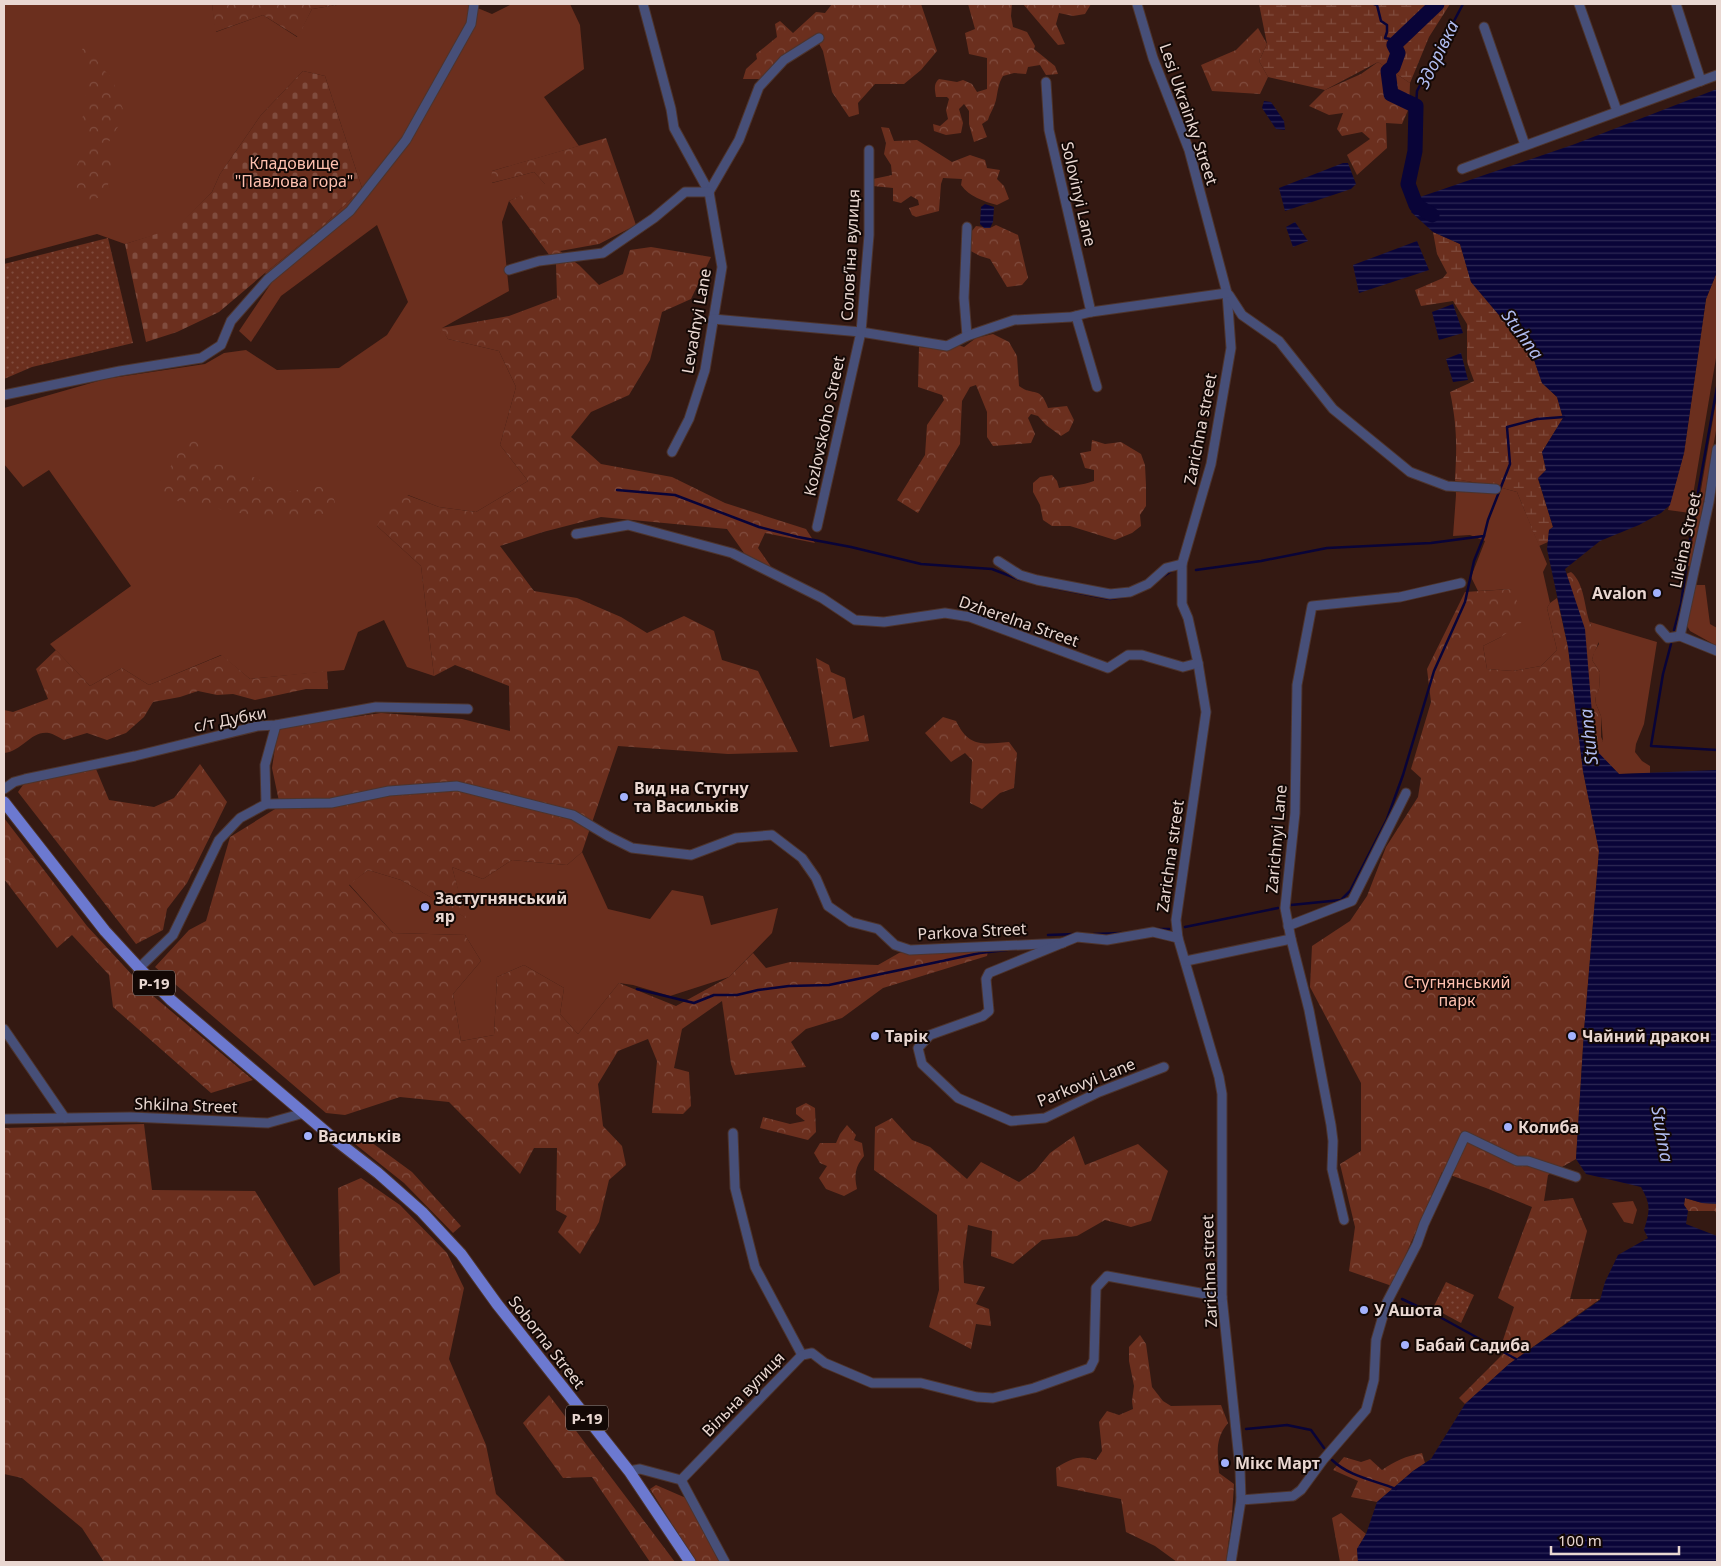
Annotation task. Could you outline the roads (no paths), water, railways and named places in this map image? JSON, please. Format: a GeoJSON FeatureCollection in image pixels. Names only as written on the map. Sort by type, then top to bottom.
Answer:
{"type":"FeatureCollection","features":[{"type":"Feature","properties":{"kind":"main road","name":"Р-19"},"geometry":{"type":"LineString","coordinates":[[4,802],[105,931],[139,968],[171,1000],[304,1113]]}},
{"type":"Feature","properties":{"kind":"main road","name":"Soborna Street"},"geometry":{"type":"LineString","coordinates":[[304,1113],[378,1173],[422,1212],[461,1254],[497,1304],[629,1472],[690,1562]]}},
{"type":"Feature","properties":{"kind":"street"},"geometry":{"type":"LineString","coordinates":[[4,395],[120,371],[201,358],[221,345],[231,321],[268,279],[350,211],[406,140],[471,24],[474,4]]}},
{"type":"Feature","properties":{"kind":"street","name":"Levadnyi Lane"},"geometry":{"type":"LineString","coordinates":[[643,4],[674,128],[709,192],[722,267],[702,378],[689,419],[672,452]]}},
{"type":"Feature","properties":{"kind":"street","name":"Lesi Ukrainky Street"},"geometry":{"type":"LineString","coordinates":[[1137,4],[1153,58],[1190,150],[1227,293]]}},
{"type":"Feature","properties":{"kind":"street"},"geometry":{"type":"LineString","coordinates":[[1579,4],[1617,111]]}},
{"type":"Feature","properties":{"kind":"street"},"geometry":{"type":"LineString","coordinates":[[1676,4],[1701,81]]}},
{"type":"Feature","properties":{"kind":"street"},"geometry":{"type":"LineString","coordinates":[[1484,27],[1525,145]]}},
{"type":"Feature","properties":{"kind":"street"},"geometry":{"type":"LineString","coordinates":[[509,270],[539,261],[603,253],[654,218],[685,192],[709,192],[739,140],[759,87],[784,60],[819,38]]}},
{"type":"Feature","properties":{"kind":"street"},"geometry":{"type":"LineString","coordinates":[[1462,169],[1717,76]]}},
{"type":"Feature","properties":{"kind":"street","name":"Solovinyi Lane"},"geometry":{"type":"LineString","coordinates":[[1046,82],[1049,130],[1092,312]]}},
{"type":"Feature","properties":{"kind":"street","name":"Соловʼїна вулиця"},"geometry":{"type":"LineString","coordinates":[[861,332],[869,235],[868,150]]}},
{"type":"Feature","properties":{"kind":"street"},"geometry":{"type":"LineString","coordinates":[[967,228],[964,298],[968,336]]}},
{"type":"Feature","properties":{"kind":"street"},"geometry":{"type":"LineString","coordinates":[[1092,312],[1227,293],[1242,315],[1279,341],[1333,409],[1410,472],[1447,486],[1496,490]]}},
{"type":"Feature","properties":{"kind":"street","name":"Zarichna street"},"geometry":{"type":"LineString","coordinates":[[1227,293],[1231,348],[1211,464],[1182,564],[1182,604],[1188,618],[1206,712],[1176,920],[1178,938],[1219,1077],[1222,1094],[1222,1297],[1240,1469],[1241,1500],[1231,1562]]}},
{"type":"Feature","properties":{"kind":"street","name":"Соловʼїна вулиця"},"geometry":{"type":"LineString","coordinates":[[713,319],[861,332],[947,346],[968,336],[1014,320],[1076,316],[1092,312]]}},
{"type":"Feature","properties":{"kind":"street"},"geometry":{"type":"LineString","coordinates":[[1076,316],[1097,387]]}},
{"type":"Feature","properties":{"kind":"street","name":"Kozlovskoho Street"},"geometry":{"type":"LineString","coordinates":[[818,527],[861,332]]}},
{"type":"Feature","properties":{"kind":"street","name":"Lileina Street"},"geometry":{"type":"LineString","coordinates":[[1680,636],[1709,502],[1717,449]]}},
{"type":"Feature","properties":{"kind":"street","name":"Dzherelna Street"},"geometry":{"type":"LineString","coordinates":[[576,534],[628,525],[732,553],[822,598],[855,620],[884,622],[945,612],[970,617],[1108,668],[1128,655],[1142,655],[1183,667],[1198,663]]}},
{"type":"Feature","properties":{"kind":"street"},"geometry":{"type":"LineString","coordinates":[[998,561],[1020,575],[1110,594],[1130,592],[1148,584],[1166,568],[1182,564]]}},
{"type":"Feature","properties":{"kind":"street","name":"Zarichnyi Lane"},"geometry":{"type":"LineString","coordinates":[[1344,1220],[1332,1169],[1333,1141],[1331,1125],[1309,1010],[1285,908],[1295,813],[1297,685],[1312,606],[1400,597],[1461,583]]}},
{"type":"Feature","properties":{"kind":"street"},"geometry":{"type":"LineString","coordinates":[[1660,629],[1668,638],[1680,636],[1717,651]]}},
{"type":"Feature","properties":{"kind":"street","name":"с/т Дубки"},"geometry":{"type":"LineString","coordinates":[[4,789],[14,782],[25,779],[135,756],[258,726],[276,725],[376,707],[468,709]]}},
{"type":"Feature","properties":{"kind":"street"},"geometry":{"type":"LineString","coordinates":[[139,968],[173,935],[219,840],[240,818],[266,804],[265,765],[276,725]]}},
{"type":"Feature","properties":{"kind":"street","name":"Parkova Street"},"geometry":{"type":"LineString","coordinates":[[266,804],[330,803],[397,791],[457,786],[573,815],[632,848],[691,855],[736,838],[772,835],[802,858],[816,878],[828,906],[851,922],[878,929],[895,945],[910,950],[1063,942]]}},
{"type":"Feature","properties":{"kind":"street"},"geometry":{"type":"LineString","coordinates":[[1288,926],[1352,901],[1406,793]]}},
{"type":"Feature","properties":{"kind":"street","name":"Parkovyi Lane"},"geometry":{"type":"LineString","coordinates":[[1164,1067],[1099,1092],[1045,1118],[1011,1121],[958,1098],[922,1064],[918,1048],[930,1036],[983,1016],[990,1011],[986,978],[989,973],[1077,937],[1107,940],[1153,932],[1178,938]]}},
{"type":"Feature","properties":{"kind":"street"},"geometry":{"type":"LineString","coordinates":[[1186,961],[1291,940]]}},
{"type":"Feature","properties":{"kind":"street"},"geometry":{"type":"LineString","coordinates":[[4,1029],[65,1118]]}},
{"type":"Feature","properties":{"kind":"street","name":"Shkilna Street"},"geometry":{"type":"LineString","coordinates":[[4,1119],[131,1117],[268,1123],[304,1113]]}},
{"type":"Feature","properties":{"kind":"street"},"geometry":{"type":"LineString","coordinates":[[733,1133],[735,1188],[755,1267],[802,1356]]}},
{"type":"Feature","properties":{"kind":"street"},"geometry":{"type":"LineString","coordinates":[[1241,1500],[1293,1496],[1301,1490],[1323,1460],[1366,1410],[1374,1380],[1376,1340],[1387,1302],[1404,1272],[1465,1136],[1517,1161],[1528,1161],[1576,1177]]}},
{"type":"Feature","properties":{"kind":"street","name":"Вільна вулиця"},"geometry":{"type":"LineString","coordinates":[[680,1480],[802,1356],[812,1353],[825,1363],[872,1383],[920,1383],[977,1397],[993,1398],[1034,1388],[1090,1368],[1094,1360],[1096,1288],[1107,1276],[1222,1297]]}},
{"type":"Feature","properties":{"kind":"street"},"geometry":{"type":"LineString","coordinates":[[629,1472],[640,1469],[680,1480],[725,1562]]}},
{"type":"Feature","properties":{"kind":"water"},"geometry":{"type":"Polygon","coordinates":[[[1717,89],[1717,272],[1706,299],[1684,453],[1670,505],[1661,513],[1639,525],[1600,541],[1565,569],[1585,629],[1595,749],[1619,774],[1717,770],[1717,1204],[1702,1203],[1685,1198],[1684,1205],[1688,1211],[1686,1224],[1717,1236],[1717,1562],[1358,1562],[1357,1549],[1366,1534],[1377,1502],[1413,1471],[1431,1459],[1465,1404],[1509,1364],[1600,1300],[1605,1282],[1618,1255],[1648,1238],[1644,1230],[1648,1203],[1641,1187],[1586,1174],[1576,1159],[1584,1031],[1599,851],[1583,771],[1568,647],[1547,549],[1549,530],[1553,527],[1538,478],[1546,470],[1542,452],[1563,418],[1557,397],[1542,383],[1532,354],[1471,282],[1460,244],[1433,232],[1411,212],[1420,197],[1575,144],[1717,89]]]}},
{"type":"Feature","properties":{"kind":"water"},"geometry":{"type":"Polygon","coordinates":[[[1264,101],[1271,102],[1284,121],[1285,130],[1276,129],[1262,108],[1264,101]]]}},
{"type":"Feature","properties":{"kind":"water"},"geometry":{"type":"Polygon","coordinates":[[[1343,163],[1348,163],[1356,184],[1351,189],[1285,211],[1279,188],[1343,163]]]}},
{"type":"Feature","properties":{"kind":"water"},"geometry":{"type":"Polygon","coordinates":[[[985,204],[994,207],[993,222],[990,228],[984,228],[980,224],[981,207],[985,204]]]}},
{"type":"Feature","properties":{"kind":"water"},"geometry":{"type":"Polygon","coordinates":[[[1295,222],[1308,241],[1293,247],[1286,227],[1295,222]]]}},
{"type":"Feature","properties":{"kind":"water"},"geometry":{"type":"Polygon","coordinates":[[[1417,241],[1429,270],[1359,293],[1353,265],[1417,241]]]}},
{"type":"Feature","properties":{"kind":"water"},"geometry":{"type":"Polygon","coordinates":[[[1453,304],[1463,333],[1439,340],[1432,312],[1453,304]]]}},
{"type":"Feature","properties":{"kind":"water"},"geometry":{"type":"Polygon","coordinates":[[[1461,353],[1468,380],[1453,382],[1446,359],[1461,353]]]}},
{"type":"Feature","properties":{"kind":"waterway"},"geometry":{"type":"LineString","coordinates":[[1374,4],[1377,5],[1381,21],[1387,25],[1385,38],[1390,39],[1389,45],[1394,45]]}},
{"type":"Feature","properties":{"kind":"waterway","name":"Stuhna"},"geometry":{"type":"LineString","coordinates":[[1432,215],[1416,205],[1408,184],[1415,151],[1416,106],[1391,94],[1388,71],[1393,67],[1398,53],[1394,45],[1437,4]]}},
{"type":"Feature","properties":{"kind":"waterway","name":"Здорівка"},"geometry":{"type":"LineString","coordinates":[[1416,106],[1417,91],[1463,4]]}},
{"type":"Feature","properties":{"kind":"waterway"},"geometry":{"type":"LineString","coordinates":[[1674,630],[1681,604],[1692,526],[1717,387]]}},
{"type":"Feature","properties":{"kind":"waterway"},"geometry":{"type":"LineString","coordinates":[[1196,570],[1261,561],[1327,548],[1431,543],[1484,536],[1488,520],[1510,464],[1507,427],[1537,419],[1564,417]]}},
{"type":"Feature","properties":{"kind":"waterway"},"geometry":{"type":"LineString","coordinates":[[617,490],[675,495],[759,527],[798,537],[851,547],[921,564],[992,569],[1020,580]]}},
{"type":"Feature","properties":{"kind":"waterway"},"geometry":{"type":"LineString","coordinates":[[1291,905],[1341,900],[1350,891],[1387,819],[1403,775],[1434,671],[1465,602],[1474,561],[1484,536]]}},
{"type":"Feature","properties":{"kind":"waterway"},"geometry":{"type":"LineString","coordinates":[[1161,578],[1173,570]]}},
{"type":"Feature","properties":{"kind":"waterway"},"geometry":{"type":"LineString","coordinates":[[1045,586],[1110,599],[1130,596]]}},
{"type":"Feature","properties":{"kind":"waterway"},"geometry":{"type":"LineString","coordinates":[[1671,644],[1663,674],[1651,746],[1717,750]]}},
{"type":"Feature","properties":{"kind":"waterway"},"geometry":{"type":"LineString","coordinates":[[1185,927],[1278,908]]}},
{"type":"Feature","properties":{"kind":"waterway"},"geometry":{"type":"LineString","coordinates":[[1156,929],[1169,929]]}},
{"type":"Feature","properties":{"kind":"waterway"},"geometry":{"type":"LineString","coordinates":[[1094,934],[1121,933]]}},
{"type":"Feature","properties":{"kind":"waterway"},"geometry":{"type":"LineString","coordinates":[[1048,935],[1076,934]]}},
{"type":"Feature","properties":{"kind":"waterway"},"geometry":{"type":"LineString","coordinates":[[637,989],[694,1003],[714,995],[737,995],[789,986],[829,985],[980,953],[1015,949]]}},
{"type":"Feature","properties":{"kind":"waterway"},"geometry":{"type":"LineString","coordinates":[[1402,1299],[1438,1316],[1516,1359]]}},
{"type":"Feature","properties":{"kind":"waterway"},"geometry":{"type":"LineString","coordinates":[[1246,1429],[1287,1425],[1311,1430],[1324,1448]]}},
{"type":"Feature","properties":{"kind":"waterway"},"geometry":{"type":"LineString","coordinates":[[1332,1460],[1354,1474],[1396,1489]]}},
{"type":"Feature","properties":{"kind":"place","name":"Avalon"},"geometry":{"type":"Point","coordinates":[1657,593]}},
{"type":"Feature","properties":{"kind":"place","name":"Вид на Стугну та Васильків"},"geometry":{"type":"Point","coordinates":[624,797]}},
{"type":"Feature","properties":{"kind":"place","name":"Застугнянський яр"},"geometry":{"type":"Point","coordinates":[425,907]}},
{"type":"Feature","properties":{"kind":"place","name":"Тарік"},"geometry":{"type":"Point","coordinates":[875,1036]}},
{"type":"Feature","properties":{"kind":"place","name":"Чайний дракон"},"geometry":{"type":"Point","coordinates":[1572,1036]}},
{"type":"Feature","properties":{"kind":"place","name":"Колиба"},"geometry":{"type":"Point","coordinates":[1508,1127]}},
{"type":"Feature","properties":{"kind":"place","name":"Васильків"},"geometry":{"type":"Point","coordinates":[308,1136]}},
{"type":"Feature","properties":{"kind":"place","name":"У Ашота"},"geometry":{"type":"Point","coordinates":[1364,1310]}},
{"type":"Feature","properties":{"kind":"place","name":"Бабай Садиба"},"geometry":{"type":"Point","coordinates":[1405,1345]}},
{"type":"Feature","properties":{"kind":"place","name":"Мікс Март"},"geometry":{"type":"Point","coordinates":[1225,1463]}},
{"type":"Feature","properties":{"kind":"park label","name":"Кладовище \"Павлова гора\""},"geometry":{"type":"Point","coordinates":[294,172]}},
{"type":"Feature","properties":{"kind":"park label","name":"Стугнянський парк"},"geometry":{"type":"Point","coordinates":[1457,991]}}]}
